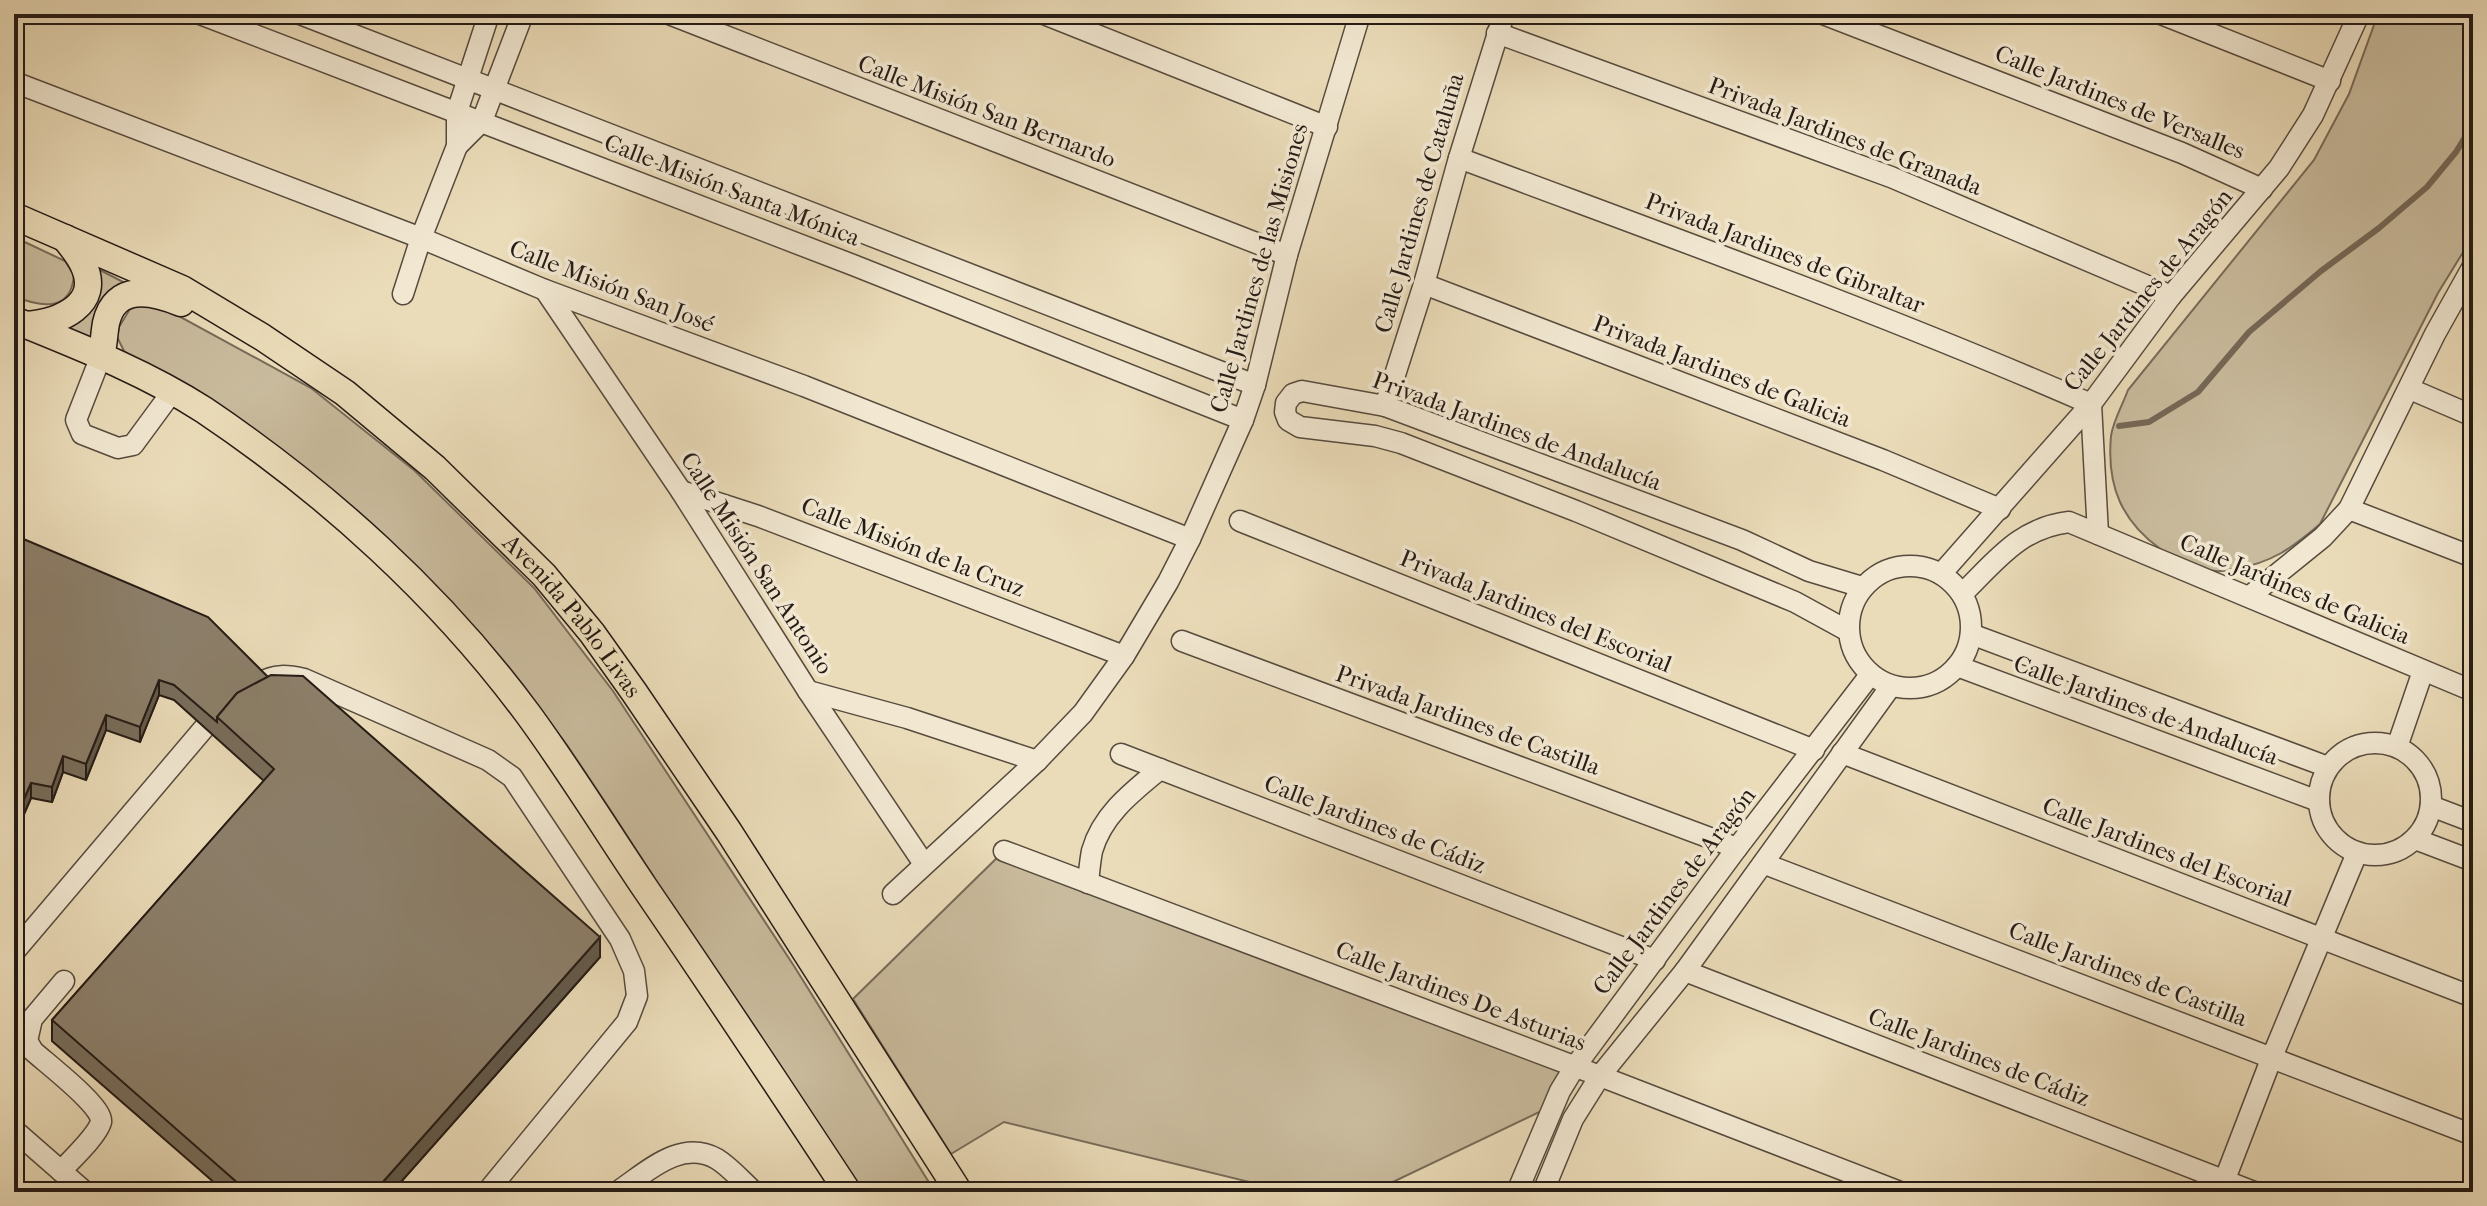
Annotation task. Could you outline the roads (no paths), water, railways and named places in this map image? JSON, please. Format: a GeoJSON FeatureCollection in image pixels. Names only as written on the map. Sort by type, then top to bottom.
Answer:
{"type":"FeatureCollection","features":[{"type":"Feature","properties":{"kind":"main road","name":"Avenida Pablo Livas"},"geometry":{"type":"LineString","coordinates":[[14,216],[182,289],[262,337],[345,393],[435,468],[544,575],[592,633],[729,832],[959,1192]]}},
{"type":"Feature","properties":{"kind":"main road"},"geometry":{"type":"LineString","coordinates":[[21,323],[48,323],[63,318],[83,300],[87,286],[84,265],[64,237]]}},
{"type":"Feature","properties":{"kind":"main road"},"geometry":{"type":"LineString","coordinates":[[101,356],[111,311],[118,301],[133,293],[161,294],[262,337]]}},
{"type":"Feature","properties":{"kind":"main road"},"geometry":{"type":"LineString","coordinates":[[21,323],[101,356],[202,409],[287,471],[367,537],[448,617],[528,713],[848,1192]]}},
{"type":"Feature","properties":{"kind":"street","name":"Calle Misión Santa Mónica"},"geometry":{"type":"LineString","coordinates":[[200,14],[853,265],[1243,420]]}},
{"type":"Feature","properties":{"kind":"street","name":"Calle Misión Santa Mónica"},"geometry":{"type":"LineString","coordinates":[[300,14],[1255,385]]}},
{"type":"Feature","properties":{"kind":"street"},"geometry":{"type":"LineString","coordinates":[[403,294],[457,146],[457,112],[489,14]]}},
{"type":"Feature","properties":{"kind":"street"},"geometry":{"type":"LineString","coordinates":[[457,146],[482,121],[523,14]]}},
{"type":"Feature","properties":{"kind":"street","name":"Calle Misión San Bernardo"},"geometry":{"type":"LineString","coordinates":[[669,14],[1287,255]]}},
{"type":"Feature","properties":{"kind":"street"},"geometry":{"type":"LineString","coordinates":[[1044,14],[1327,127]]}},
{"type":"Feature","properties":{"kind":"street","name":"Calle Jardines de las Misiones"},"geometry":{"type":"LineString","coordinates":[[893,894],[1037,761],[1083,713],[1124,656],[1168,582],[1243,420],[1255,385],[1287,255],[1360,14]]}},
{"type":"Feature","properties":{"kind":"street","name":"Calle Jardines de Versalles"},"geometry":{"type":"LineString","coordinates":[[1823,14],[2182,153],[2262,189]]}},
{"type":"Feature","properties":{"kind":"street"},"geometry":{"type":"LineString","coordinates":[[2161,14],[2330,81]]}},
{"type":"Feature","properties":{"kind":"street","name":"Calle Jardines de Aragón"},"geometry":{"type":"LineString","coordinates":[[1941,574],[2091,404],[2171,296],[2262,189],[2300,136],[2330,81],[2359,14]]}},
{"type":"Feature","properties":{"kind":"street","name":"Calle Jardines de Cataluña"},"geometry":{"type":"LineString","coordinates":[[1385,406],[1501,24]]}},
{"type":"Feature","properties":{"kind":"street","name":"Privada Jardines de Granada"},"geometry":{"type":"LineString","coordinates":[[1501,24],[1891,177],[2171,296]]}},
{"type":"Feature","properties":{"kind":"street","name":"Calle Misión San José"},"geometry":{"type":"LineString","coordinates":[[14,82],[421,238],[545,290],[804,386],[1190,539]]}},
{"type":"Feature","properties":{"kind":"street","name":"Privada Jardines de Gibraltar"},"geometry":{"type":"LineString","coordinates":[[1459,158],[1832,297],[2091,404]]}},
{"type":"Feature","properties":{"kind":"street"},"geometry":{"type":"LineString","coordinates":[[853,265],[866,233]]}},
{"type":"Feature","properties":{"kind":"street"},"geometry":{"type":"LineString","coordinates":[[2250,596],[2323,537],[2349,509],[2410,389],[2467,287],[2473,266]]}},
{"type":"Feature","properties":{"kind":"street","name":"Privada Jardines de Galicia"},"geometry":{"type":"LineString","coordinates":[[1424,284],[1883,460],[2000,509]]}},
{"type":"Feature","properties":{"kind":"street","name":"Calle Misión San Antonio"},"geometry":{"type":"LineString","coordinates":[[545,290],[681,491],[808,691],[924,864]]}},
{"type":"Feature","properties":{"kind":"street"},"geometry":{"type":"LineString","coordinates":[[101,356],[76,420],[82,434],[118,448],[133,445],[172,392]]}},
{"type":"Feature","properties":{"kind":"street"},"geometry":{"type":"LineString","coordinates":[[2410,389],[2473,416]]}},
{"type":"Feature","properties":{"kind":"street","name":"Privada Jardines de Andalucía"},"geometry":{"type":"LineString","coordinates":[[1848,631],[1795,602],[1401,443],[1375,436],[1300,427],[1288,420],[1285,412],[1289,396],[1302,391],[1385,406],[1742,540],[1809,571],[1862,587]]}},
{"type":"Feature","properties":{"kind":"street"},"geometry":{"type":"LineString","coordinates":[[2091,404],[2098,534]]}},
{"type":"Feature","properties":{"kind":"street","name":"Calle Misión de la Cruz"},"geometry":{"type":"LineString","coordinates":[[681,491],[758,516],[1124,656]]}},
{"type":"Feature","properties":{"kind":"street"},"geometry":{"type":"LineString","coordinates":[[2349,509],[2473,557]]}},
{"type":"Feature","properties":{"kind":"street","name":"Privada Jardines del Escorial"},"geometry":{"type":"LineString","coordinates":[[1240,521],[1814,750]]}},
{"type":"Feature","properties":{"kind":"street","name":"Calle Jardines de Galicia"},"geometry":{"type":"LineString","coordinates":[[1962,594],[2029,533],[2048,525],[2069,522],[2473,691]]}},
{"type":"Feature","properties":{"kind":"street"},"geometry":{"type":"LineString","coordinates":[[1899,567],[1921,567],[1941,574],[1962,594],[1970,613],[1971,634],[1966,654],[1939,682],[1924,687],[1907,689],[1891,686],[1870,675],[1854,656],[1848,631],[1851,608],[1862,587],[1879,574],[1899,567]]}},
{"type":"Feature","properties":{"kind":"street","name":"Calle Jardines de Andalucía"},"geometry":{"type":"LineString","coordinates":[[1971,634],[2328,767]]}},
{"type":"Feature","properties":{"kind":"street","name":"Privada Jardines de Castilla"},"geometry":{"type":"LineString","coordinates":[[1182,641],[1737,848]]}},
{"type":"Feature","properties":{"kind":"street","name":"Calle Jardines de Andalucía"},"geometry":{"type":"LineString","coordinates":[[1957,666],[2318,801]]}},
{"type":"Feature","properties":{"kind":"street"},"geometry":{"type":"LineString","coordinates":[[2397,747],[2423,671]]}},
{"type":"Feature","properties":{"kind":"street"},"geometry":{"type":"LineString","coordinates":[[259,683],[269,677],[285,675],[304,679],[488,760],[512,777],[620,939],[634,971],[637,996],[627,1022],[487,1192]]}},
{"type":"Feature","properties":{"kind":"street","name":"Calle Jardines de Aragón"},"geometry":{"type":"LineString","coordinates":[[1517,1192],[1560,1091],[1574,1068],[1870,675]]}},
{"type":"Feature","properties":{"kind":"street"},"geometry":{"type":"LineString","coordinates":[[1546,1191],[1573,1119],[1600,1076],[1685,971],[1765,864],[1891,686]]}},
{"type":"Feature","properties":{"kind":"street"},"geometry":{"type":"LineString","coordinates":[[808,691],[907,718],[1037,761]]}},
{"type":"Feature","properties":{"kind":"street"},"geometry":{"type":"LineString","coordinates":[[14,952],[205,727]]}},
{"type":"Feature","properties":{"kind":"street"},"geometry":{"type":"LineString","coordinates":[[2378,743],[2397,747],[2414,758],[2425,773],[2431,791],[2428,820],[2415,839],[2393,853],[2376,856],[2357,853],[2332,836],[2324,823],[2318,801],[2323,777],[2328,767],[2342,754],[2359,745],[2378,743]]}},
{"type":"Feature","properties":{"kind":"street","name":"Calle Jardines del Escorial"},"geometry":{"type":"LineString","coordinates":[[1842,753],[2473,997]]}},
{"type":"Feature","properties":{"kind":"street","name":"Calle Jardines de Cádiz"},"geometry":{"type":"LineString","coordinates":[[1121,754],[1655,960]]}},
{"type":"Feature","properties":{"kind":"street"},"geometry":{"type":"LineString","coordinates":[[1088,883],[1093,850],[1108,818],[1126,797],[1160,769]]}},
{"type":"Feature","properties":{"kind":"street"},"geometry":{"type":"LineString","coordinates":[[2431,806],[2473,822]]}},
{"type":"Feature","properties":{"kind":"street"},"geometry":{"type":"LineString","coordinates":[[2415,839],[2473,861]]}},
{"type":"Feature","properties":{"kind":"street","name":"Calle Jardines De Asturias"},"geometry":{"type":"LineString","coordinates":[[1004,851],[1900,1192]]}},
{"type":"Feature","properties":{"kind":"street"},"geometry":{"type":"LineString","coordinates":[[2222,1186],[2357,853]]}},
{"type":"Feature","properties":{"kind":"street","name":"Calle Jardines de Castilla"},"geometry":{"type":"LineString","coordinates":[[1765,864],[2473,1135]]}},
{"type":"Feature","properties":{"kind":"street","name":"Calle Jardines de Cádiz"},"geometry":{"type":"LineString","coordinates":[[1685,971],[2222,1186],[2254,1192]]}},
{"type":"Feature","properties":{"kind":"street"},"geometry":{"type":"LineString","coordinates":[[61,1171],[96,1131],[101,1121],[100,1113],[20,1041],[32,1019],[64,981]]}},
{"type":"Feature","properties":{"kind":"street"},"geometry":{"type":"LineString","coordinates":[[17,1138],[85,1192]]}},
{"type":"Feature","properties":{"kind":"street"},"geometry":{"type":"LineString","coordinates":[[617,1192],[665,1159],[683,1152],[699,1152],[718,1159],[754,1192]]}},
{"type":"Feature","properties":{"kind":"waterway"},"geometry":{"type":"LineString","coordinates":[[2119,426],[2149,422],[2198,392],[2249,332],[2427,187],[2456,152],[2473,124]]}}]}
